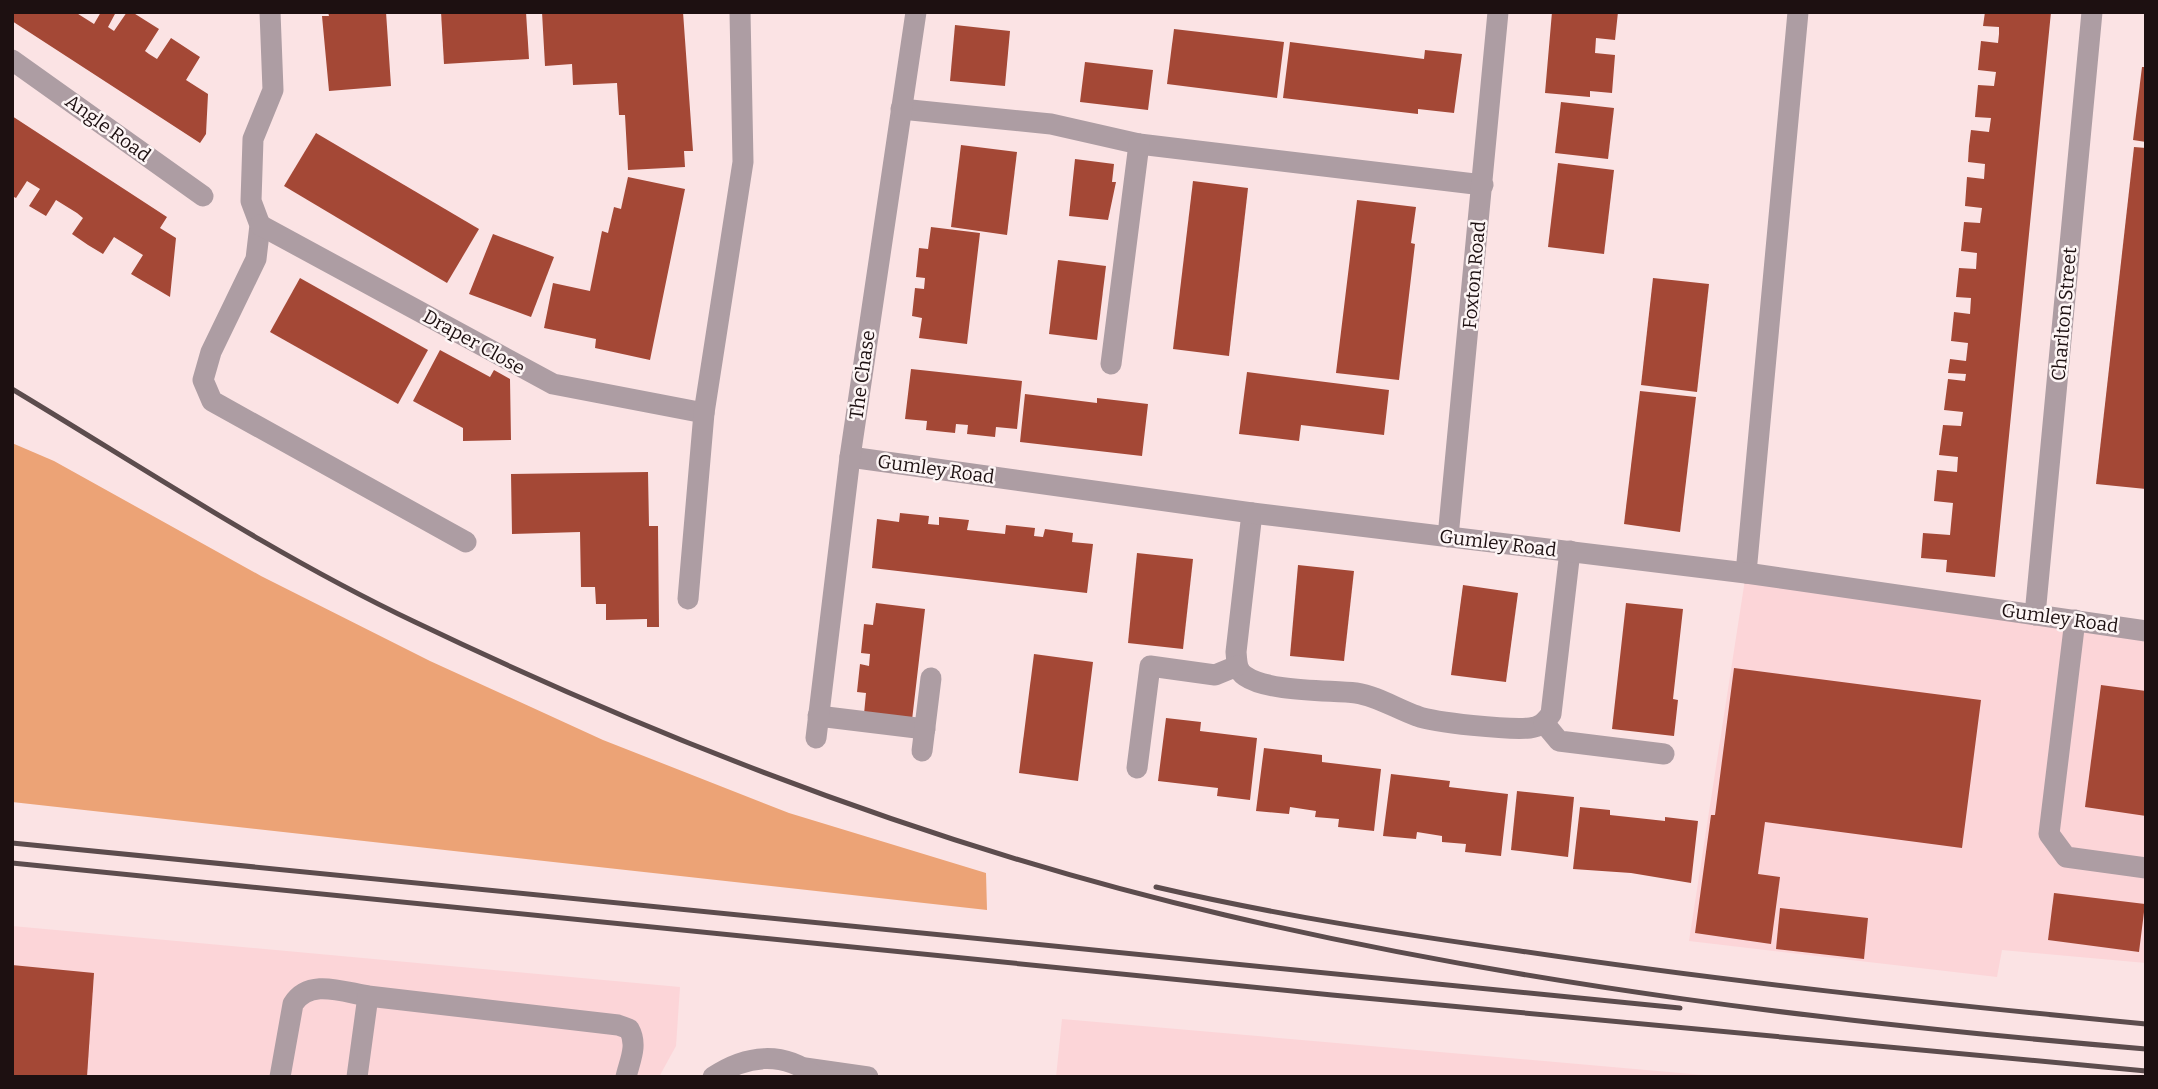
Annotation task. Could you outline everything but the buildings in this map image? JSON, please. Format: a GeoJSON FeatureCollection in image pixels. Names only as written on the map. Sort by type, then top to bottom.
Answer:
{"type":"FeatureCollection","features":[{"type":"Feature","properties":{"kind":"street"},"geometry":{"type":"LineString","coordinates":[[270,12],[273,90],[253,139],[251,201],[260,225],[257,259],[211,352],[203,380],[212,401],[466,542]]}},
{"type":"Feature","properties":{"kind":"street"},"geometry":{"type":"LineString","coordinates":[[688,599],[704,413],[743,162],[740,12]]}},
{"type":"Feature","properties":{"kind":"street","name":"The Chase"},"geometry":{"type":"LineString","coordinates":[[816,738],[850,457],[916,12]]}},
{"type":"Feature","properties":{"kind":"street","name":"Foxton Road"},"geometry":{"type":"LineString","coordinates":[[1448,537],[1498,12]]}},
{"type":"Feature","properties":{"kind":"street"},"geometry":{"type":"LineString","coordinates":[[1746,573],[1798,12]]}},
{"type":"Feature","properties":{"kind":"street","name":"Charlton Street"},"geometry":{"type":"LineString","coordinates":[[2035,615],[2092,12]]}},
{"type":"Feature","properties":{"kind":"street","name":"Angle Road"},"geometry":{"type":"LineString","coordinates":[[12,60],[203,196]]}},
{"type":"Feature","properties":{"kind":"street"},"geometry":{"type":"LineString","coordinates":[[901,109],[1051,124],[1139,144],[1483,185]]}},
{"type":"Feature","properties":{"kind":"street"},"geometry":{"type":"LineString","coordinates":[[1111,364],[1139,144]]}},
{"type":"Feature","properties":{"kind":"street","name":"Draper Close"},"geometry":{"type":"LineString","coordinates":[[260,225],[553,384],[704,413]]}},
{"type":"Feature","properties":{"kind":"street","name":"Gumley Road"},"geometry":{"type":"LineString","coordinates":[[850,457],[1252,513],[1746,573],[2146,631]]}},
{"type":"Feature","properties":{"kind":"street"},"geometry":{"type":"LineString","coordinates":[[1252,513],[1236,652],[1237,666],[1244,675],[1256,681],[1327,694],[1359,693],[1419,717],[1531,728],[1544,723],[1551,714],[1570,551]]}},
{"type":"Feature","properties":{"kind":"street"},"geometry":{"type":"LineString","coordinates":[[2075,620],[2049,834],[2066,857],[2146,868]]}},
{"type":"Feature","properties":{"kind":"street"},"geometry":{"type":"LineString","coordinates":[[1137,768],[1150,666],[1215,675],[1237,666]]}},
{"type":"Feature","properties":{"kind":"street"},"geometry":{"type":"LineString","coordinates":[[922,751],[931,678]]}},
{"type":"Feature","properties":{"kind":"street"},"geometry":{"type":"LineString","coordinates":[[818,716],[925,729]]}},
{"type":"Feature","properties":{"kind":"street"},"geometry":{"type":"LineString","coordinates":[[1544,723],[1559,741],[1664,754]]}},
{"type":"Feature","properties":{"kind":"street"},"geometry":{"type":"LineString","coordinates":[[280,1077],[293,1004],[299,994],[310,988],[618,1025],[629,1029],[633,1036],[634,1048],[626,1077]]}},
{"type":"Feature","properties":{"kind":"street"},"geometry":{"type":"LineString","coordinates":[[357,1077],[368,996]]}},
{"type":"Feature","properties":{"kind":"street"},"geometry":{"type":"LineString","coordinates":[[713,1077],[734,1063],[754,1058],[782,1059],[811,1072],[868,1077]]}},
{"type":"Feature","properties":{"kind":"shaded area"},"geometry":{"type":"Polygon","coordinates":[[[12,443],[54,461],[261,576],[430,661],[603,740],[789,813],[986,873],[987,910],[12,802],[12,443]]]}},
{"type":"Feature","properties":{"kind":"shaded area"},"geometry":{"type":"Polygon","coordinates":[[[1746,573],[2146,631],[2146,963],[2002,950],[1997,977],[1689,941],[1746,573]]]}},
{"type":"Feature","properties":{"kind":"shaded area"},"geometry":{"type":"Polygon","coordinates":[[[12,926],[680,987],[676,1046],[659,1077],[12,1077],[12,926]]]}},
{"type":"Feature","properties":{"kind":"shaded area"},"geometry":{"type":"Polygon","coordinates":[[[1062,1019],[1726,1077],[1056,1077],[1062,1019]]]}},
{"type":"Feature","properties":{"kind":"railway"},"geometry":{"type":"LineString","coordinates":[[12,389],[311,569],[513,668],[611,711],[812,791],[1017,859],[1120,889],[1225,915],[1339,940],[1568,982],[1798,1014],[2146,1049]]}},
{"type":"Feature","properties":{"kind":"railway"},"geometry":{"type":"LineString","coordinates":[[12,843],[1680,1008]]}},
{"type":"Feature","properties":{"kind":"railway"},"geometry":{"type":"LineString","coordinates":[[12,863],[1332,995],[2146,1071]]}},
{"type":"Feature","properties":{"kind":"railway"},"geometry":{"type":"LineString","coordinates":[[1156,887],[1338,923],[1676,973],[2146,1024]]}}]}
